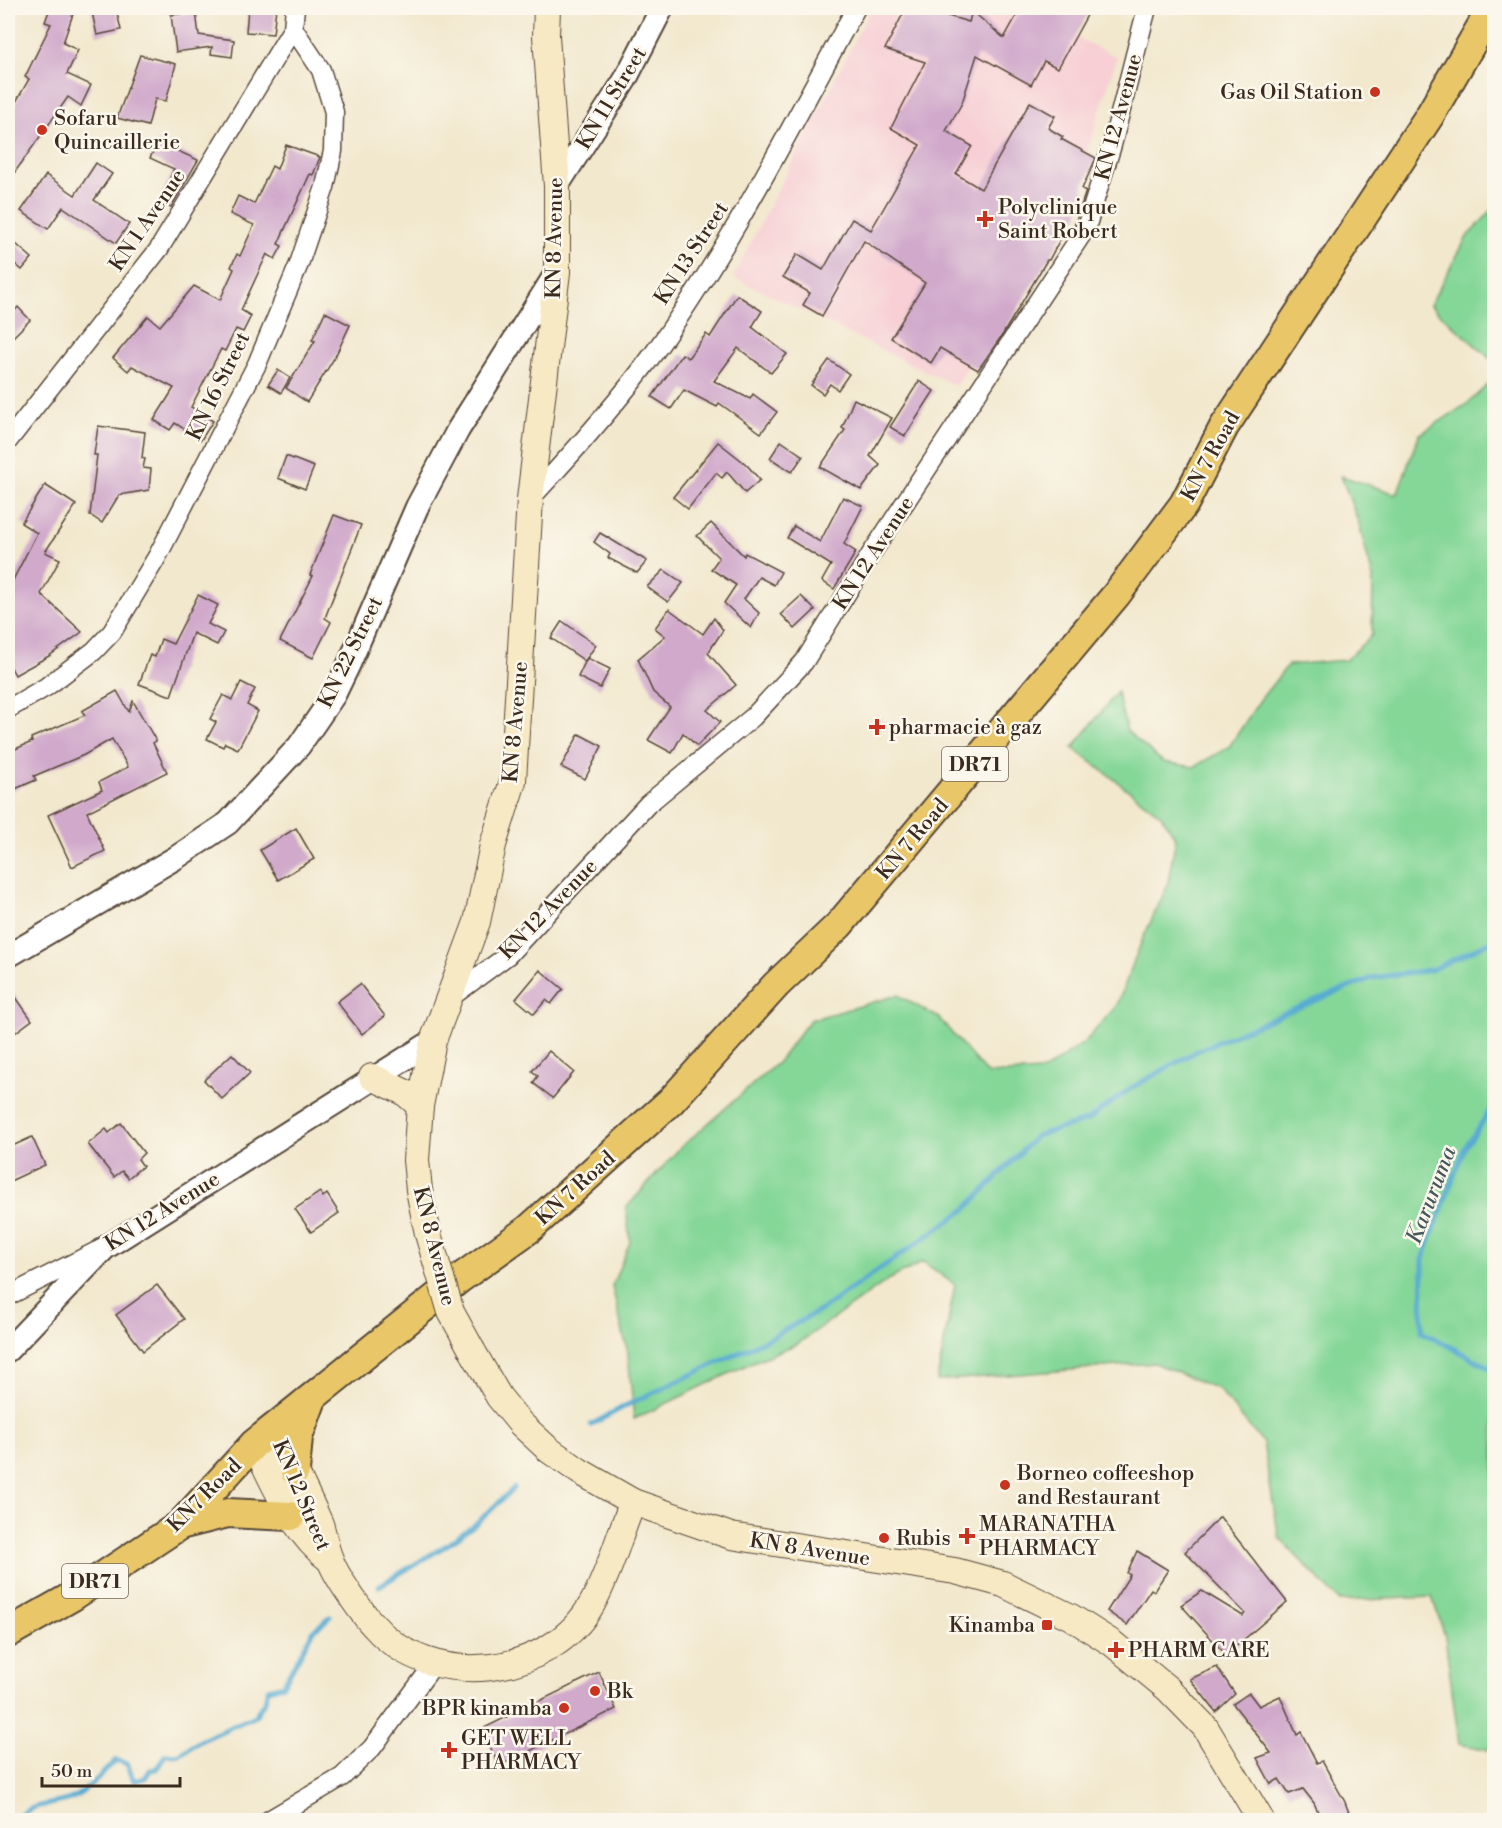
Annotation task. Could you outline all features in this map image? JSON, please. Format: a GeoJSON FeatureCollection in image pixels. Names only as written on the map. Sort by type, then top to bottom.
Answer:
{"type":"FeatureCollection","features":[{"type":"Feature","properties":{"kind":"main road","name":"KN 8 Avenue"},"geometry":{"type":"LineString","coordinates":[[547,8],[546,36],[557,186],[557,272],[530,500],[513,781],[493,845],[477,922],[433,1041],[420,1106],[416,1160],[419,1190],[428,1234],[451,1312],[499,1397],[521,1424],[549,1450],[579,1471],[633,1502],[731,1536],[955,1571],[1003,1584],[1071,1617],[1112,1643],[1168,1689],[1205,1727],[1261,1821]]}},
{"type":"Feature","properties":{"kind":"main road","name":"KN 7 Road"},"geometry":{"type":"LineString","coordinates":[[264,1437],[459,1279],[529,1229],[671,1101],[776,985],[839,925],[1116,595],[1184,504],[1224,427],[1430,115],[1492,8]]}},
{"type":"Feature","properties":{"kind":"main road"},"geometry":{"type":"LineString","coordinates":[[372,1077],[404,1092],[420,1106]]}},
{"type":"Feature","properties":{"kind":"main road"},"geometry":{"type":"LineString","coordinates":[[295,1471],[298,1437],[313,1397]]}},
{"type":"Feature","properties":{"kind":"main road","name":"KN 12 Street"},"geometry":{"type":"LineString","coordinates":[[264,1437],[295,1471],[320,1525],[330,1560],[374,1627],[406,1652],[434,1664],[467,1670],[510,1664],[550,1646],[576,1625],[592,1604],[633,1502]]}},
{"type":"Feature","properties":{"kind":"main road","name":"KN 12 Street"},"geometry":{"type":"LineString","coordinates":[[264,1437],[291,1515],[314,1548],[330,1560]]}},
{"type":"Feature","properties":{"kind":"main road","name":"KN7 Road"},"geometry":{"type":"LineString","coordinates":[[8,1633],[73,1596],[180,1525],[264,1437]]}},
{"type":"Feature","properties":{"kind":"main road"},"geometry":{"type":"LineString","coordinates":[[180,1525],[228,1513],[291,1515]]}},
{"type":"Feature","properties":{"kind":"street","name":"KN 1 Avenue"},"geometry":{"type":"LineString","coordinates":[[8,441],[159,249],[293,28],[296,8]]}},
{"type":"Feature","properties":{"kind":"street","name":"KN 11 Street"},"geometry":{"type":"LineString","coordinates":[[557,186],[625,80],[662,8]]}},
{"type":"Feature","properties":{"kind":"street","name":"KN 13 Street"},"geometry":{"type":"LineString","coordinates":[[530,500],[587,438],[654,353],[752,199],[856,8]]}},
{"type":"Feature","properties":{"kind":"street","name":"KN 12 Avenue"},"geometry":{"type":"LineString","coordinates":[[451,997],[508,955],[648,804],[753,717],[804,662],[871,554],[1086,228],[1112,145],[1147,8]]}},
{"type":"Feature","properties":{"kind":"street","name":"KN 16 Street"},"geometry":{"type":"LineString","coordinates":[[8,709],[46,687],[94,651],[112,632],[157,557],[257,364],[300,264],[329,169],[333,151],[334,112],[321,70],[293,28]]}},
{"type":"Feature","properties":{"kind":"street","name":"KN 22 Street"},"geometry":{"type":"LineString","coordinates":[[8,956],[177,857],[228,823],[299,746],[334,695],[417,507],[458,430],[557,272]]}},
{"type":"Feature","properties":{"kind":"street","name":"KN 12 Avenue"},"geometry":{"type":"LineString","coordinates":[[8,1296],[105,1248],[372,1077],[433,1041]]}},
{"type":"Feature","properties":{"kind":"street"},"geometry":{"type":"LineString","coordinates":[[8,1350],[105,1248]]}},
{"type":"Feature","properties":{"kind":"street"},"geometry":{"type":"LineString","coordinates":[[269,1821],[342,1777],[372,1748],[434,1664]]}},
{"type":"Feature","properties":{"kind":"shaded area"},"geometry":{"type":"Polygon","coordinates":[[[871,8],[1017,8],[1117,57],[1070,207],[956,386],[733,277],[871,8]]]}},
{"type":"Feature","properties":{"kind":"green space"},"geometry":{"type":"Polygon","coordinates":[[[1494,208],[1494,362],[1430,305],[1467,237],[1494,208]]]}},
{"type":"Feature","properties":{"kind":"green space"},"geometry":{"type":"Polygon","coordinates":[[[1494,379],[1494,1751],[1459,1744],[1445,1636],[1432,1597],[1340,1601],[1279,1538],[1263,1443],[1218,1389],[1154,1363],[937,1381],[955,1285],[923,1262],[888,1280],[797,1344],[753,1362],[634,1419],[628,1353],[612,1286],[630,1242],[626,1208],[679,1149],[778,1062],[810,1020],[898,995],[939,1018],[987,1074],[1043,1071],[1085,1042],[1117,1005],[1143,938],[1167,887],[1176,838],[1161,815],[1073,748],[1117,692],[1127,731],[1163,762],[1194,767],[1229,747],[1260,700],[1288,665],[1346,660],[1372,635],[1373,578],[1359,524],[1341,476],[1397,494],[1419,435],[1467,404],[1494,379]]]}},
{"type":"Feature","properties":{"kind":"building"},"geometry":{"type":"Polygon","coordinates":[[[50,8],[75,8],[63,43],[78,50],[67,74],[91,85],[81,106],[68,97],[8,182],[8,116],[29,79],[25,77],[51,24],[45,22],[50,8]]]}},
{"type":"Feature","properties":{"kind":"building"},"geometry":{"type":"Polygon","coordinates":[[[91,8],[116,8],[121,30],[97,35],[91,8]]]}},
{"type":"Feature","properties":{"kind":"building"},"geometry":{"type":"Polygon","coordinates":[[[248,8],[276,8],[273,34],[246,32],[248,8]]]}},
{"type":"Feature","properties":{"kind":"building"},"geometry":{"type":"Polygon","coordinates":[[[906,8],[928,8],[927,10],[969,22],[972,11],[1004,38],[1021,8],[1091,8],[1058,68],[1044,61],[1031,85],[977,55],[962,103],[946,131],[972,146],[956,174],[981,189],[1030,102],[1055,116],[1048,128],[1063,137],[1061,139],[1096,158],[1082,189],[1086,191],[1074,226],[1069,234],[1064,232],[1003,334],[978,370],[940,348],[931,363],[891,338],[925,283],[864,241],[822,316],[803,305],[810,293],[783,277],[797,254],[823,270],[852,219],[871,230],[920,145],[891,128],[925,62],[885,49],[906,8]]]}},
{"type":"Feature","properties":{"kind":"building"},"geometry":{"type":"Polygon","coordinates":[[[196,12],[199,35],[234,40],[232,57],[211,54],[212,47],[176,52],[171,15],[196,12]]]}},
{"type":"Feature","properties":{"kind":"building"},"geometry":{"type":"Polygon","coordinates":[[[140,55],[176,64],[166,101],[155,99],[148,126],[117,118],[140,55]]]}},
{"type":"Feature","properties":{"kind":"building"},"geometry":{"type":"Polygon","coordinates":[[[158,142],[198,160],[171,207],[159,202],[174,169],[150,158],[158,142]]]}},
{"type":"Feature","properties":{"kind":"building"},"geometry":{"type":"Polygon","coordinates":[[[286,145],[320,157],[278,244],[282,246],[275,259],[267,254],[241,310],[251,316],[243,332],[236,329],[225,351],[221,349],[191,407],[213,421],[201,440],[175,423],[170,430],[154,420],[174,388],[132,366],[128,371],[113,358],[148,316],[160,326],[194,286],[220,300],[234,269],[231,267],[237,254],[240,256],[254,225],[230,214],[238,196],[254,204],[272,166],[277,169],[286,145]]]}},
{"type":"Feature","properties":{"kind":"building"},"geometry":{"type":"Polygon","coordinates":[[[96,163],[112,174],[94,200],[129,224],[116,243],[63,207],[48,229],[21,211],[46,175],[75,195],[96,163]]]}},
{"type":"Feature","properties":{"kind":"building"},"geometry":{"type":"Polygon","coordinates":[[[8,237],[32,258],[22,270],[8,258],[8,237]]]}},
{"type":"Feature","properties":{"kind":"building"},"geometry":{"type":"Polygon","coordinates":[[[737,295],[762,311],[752,327],[787,354],[771,373],[738,348],[714,381],[750,399],[753,394],[777,412],[761,433],[719,403],[717,407],[684,390],[671,409],[652,397],[682,354],[688,358],[706,334],[710,337],[737,295]]]}},
{"type":"Feature","properties":{"kind":"building"},"geometry":{"type":"Polygon","coordinates":[[[18,307],[30,320],[8,342],[8,318],[18,307]]]}},
{"type":"Feature","properties":{"kind":"building"},"geometry":{"type":"Polygon","coordinates":[[[325,312],[350,325],[335,357],[307,402],[286,388],[315,341],[312,340],[325,312]]]}},
{"type":"Feature","properties":{"kind":"building"},"geometry":{"type":"Polygon","coordinates":[[[829,360],[849,374],[838,390],[830,384],[823,394],[811,385],[829,360]]]}},
{"type":"Feature","properties":{"kind":"building"},"geometry":{"type":"Polygon","coordinates":[[[278,370],[290,378],[281,393],[268,385],[278,370]]]}},
{"type":"Feature","properties":{"kind":"building"},"geometry":{"type":"Polygon","coordinates":[[[919,381],[934,391],[905,436],[890,427],[919,381]]]}},
{"type":"Feature","properties":{"kind":"building"},"geometry":{"type":"Polygon","coordinates":[[[854,399],[892,418],[870,456],[880,465],[861,490],[820,467],[845,430],[842,428],[854,399]]]}},
{"type":"Feature","properties":{"kind":"building"},"geometry":{"type":"Polygon","coordinates":[[[98,426],[145,432],[143,468],[151,469],[149,490],[119,495],[102,523],[90,515],[98,426]]]}},
{"type":"Feature","properties":{"kind":"building"},"geometry":{"type":"Polygon","coordinates":[[[781,441],[803,456],[792,472],[770,458],[781,441]]]}},
{"type":"Feature","properties":{"kind":"building"},"geometry":{"type":"Polygon","coordinates":[[[718,442],[746,464],[760,480],[745,493],[727,472],[722,478],[716,473],[688,509],[673,497],[718,442]]]}},
{"type":"Feature","properties":{"kind":"building"},"geometry":{"type":"Polygon","coordinates":[[[286,456],[314,467],[305,489],[278,478],[286,456]]]}},
{"type":"Feature","properties":{"kind":"building"},"geometry":{"type":"Polygon","coordinates":[[[45,485],[76,505],[45,552],[60,559],[41,594],[82,632],[49,656],[15,675],[8,662],[8,590],[37,533],[21,523],[45,485]]]}},
{"type":"Feature","properties":{"kind":"building"},"geometry":{"type":"Polygon","coordinates":[[[843,497],[863,506],[844,544],[856,552],[834,589],[822,581],[831,565],[787,538],[794,526],[820,542],[843,497]]]}},
{"type":"Feature","properties":{"kind":"building"},"geometry":{"type":"Polygon","coordinates":[[[334,515],[361,525],[325,618],[331,622],[313,658],[280,641],[313,576],[310,575],[334,515]]]}},
{"type":"Feature","properties":{"kind":"building"},"geometry":{"type":"Polygon","coordinates":[[[711,523],[744,556],[745,553],[781,572],[774,585],[759,577],[744,599],[759,613],[751,628],[724,603],[736,585],[711,569],[719,558],[697,536],[711,523]]]}},
{"type":"Feature","properties":{"kind":"building"},"geometry":{"type":"Polygon","coordinates":[[[600,533],[647,561],[637,573],[608,558],[610,554],[594,542],[600,533]]]}},
{"type":"Feature","properties":{"kind":"building"},"geometry":{"type":"Polygon","coordinates":[[[664,570],[683,583],[668,602],[647,587],[664,570]]]}},
{"type":"Feature","properties":{"kind":"building"},"geometry":{"type":"Polygon","coordinates":[[[198,595],[218,605],[208,624],[224,632],[217,645],[193,633],[171,696],[139,684],[150,655],[155,657],[161,639],[173,644],[198,595]]]}},
{"type":"Feature","properties":{"kind":"building"},"geometry":{"type":"Polygon","coordinates":[[[801,596],[815,610],[795,629],[781,614],[801,596]]]}},
{"type":"Feature","properties":{"kind":"building"},"geometry":{"type":"Polygon","coordinates":[[[669,609],[703,634],[714,618],[723,630],[708,653],[736,685],[707,710],[720,722],[697,746],[683,733],[672,753],[648,740],[670,707],[653,692],[638,659],[665,636],[655,628],[669,609]]]}},
{"type":"Feature","properties":{"kind":"building"},"geometry":{"type":"Polygon","coordinates":[[[562,621],[596,645],[585,661],[551,638],[562,621]]]}},
{"type":"Feature","properties":{"kind":"building"},"geometry":{"type":"Polygon","coordinates":[[[587,658],[610,669],[600,688],[578,677],[587,658]]]}},
{"type":"Feature","properties":{"kind":"building"},"geometry":{"type":"Polygon","coordinates":[[[241,682],[255,689],[247,705],[258,711],[238,749],[225,743],[223,747],[207,739],[216,722],[210,719],[223,695],[232,700],[241,682]]]}},
{"type":"Feature","properties":{"kind":"building"},"geometry":{"type":"Polygon","coordinates":[[[117,691],[129,712],[133,701],[156,741],[153,743],[167,772],[87,812],[105,851],[72,867],[48,815],[102,790],[99,782],[128,767],[112,739],[84,755],[34,776],[36,780],[8,792],[8,752],[32,742],[31,738],[85,715],[82,711],[117,691]]]}},
{"type":"Feature","properties":{"kind":"building"},"geometry":{"type":"Polygon","coordinates":[[[579,734],[602,746],[585,779],[561,767],[579,734]]]}},
{"type":"Feature","properties":{"kind":"building"},"geometry":{"type":"Polygon","coordinates":[[[296,828],[314,859],[278,880],[260,850],[296,828]]]}},
{"type":"Feature","properties":{"kind":"building"},"geometry":{"type":"Polygon","coordinates":[[[540,970],[563,989],[551,1004],[546,1000],[534,1014],[516,999],[540,970]]]}},
{"type":"Feature","properties":{"kind":"building"},"geometry":{"type":"Polygon","coordinates":[[[360,984],[385,1016],[362,1034],[337,1002],[360,984]]]}},
{"type":"Feature","properties":{"kind":"building"},"geometry":{"type":"Polygon","coordinates":[[[8,986],[32,1020],[8,1038],[8,986]]]}},
{"type":"Feature","properties":{"kind":"building"},"geometry":{"type":"Polygon","coordinates":[[[549,1051],[574,1072],[553,1098],[533,1083],[538,1076],[532,1071],[549,1051]]]}},
{"type":"Feature","properties":{"kind":"building"},"geometry":{"type":"Polygon","coordinates":[[[232,1054],[250,1073],[222,1099],[204,1080],[232,1054]]]}},
{"type":"Feature","properties":{"kind":"building"},"geometry":{"type":"Polygon","coordinates":[[[121,1123],[144,1153],[138,1159],[143,1166],[128,1178],[122,1171],[114,1177],[88,1144],[106,1129],[109,1133],[121,1123]]]}},
{"type":"Feature","properties":{"kind":"building"},"geometry":{"type":"Polygon","coordinates":[[[32,1137],[45,1165],[8,1182],[8,1148],[32,1137]]]}},
{"type":"Feature","properties":{"kind":"building"},"geometry":{"type":"Polygon","coordinates":[[[320,1192],[323,1197],[327,1194],[339,1213],[311,1232],[295,1209],[320,1192]]]}},
{"type":"Feature","properties":{"kind":"building"},"geometry":{"type":"Polygon","coordinates":[[[157,1285],[184,1319],[143,1351],[116,1315],[157,1285]]]}},
{"type":"Feature","properties":{"kind":"building"},"geometry":{"type":"Polygon","coordinates":[[[1220,1517],[1287,1602],[1226,1655],[1181,1605],[1202,1591],[1243,1616],[1245,1613],[1185,1552],[1220,1517]]]}},
{"type":"Feature","properties":{"kind":"building"},"geometry":{"type":"Polygon","coordinates":[[[1137,1551],[1168,1570],[1154,1591],[1151,1589],[1127,1625],[1107,1611],[1130,1575],[1127,1573],[1137,1551]]]}},
{"type":"Feature","properties":{"kind":"building"},"geometry":{"type":"Polygon","coordinates":[[[1217,1667],[1235,1694],[1216,1712],[1190,1679],[1217,1667]]]}},
{"type":"Feature","properties":{"kind":"building"},"geometry":{"type":"Polygon","coordinates":[[[599,1672],[616,1709],[499,1766],[482,1729],[599,1672]]]}},
{"type":"Feature","properties":{"kind":"building"},"geometry":{"type":"Polygon","coordinates":[[[1249,1693],[1259,1706],[1280,1696],[1297,1735],[1301,1732],[1317,1763],[1322,1761],[1345,1802],[1352,1821],[1322,1821],[1314,1803],[1303,1789],[1289,1794],[1279,1779],[1271,1784],[1257,1758],[1271,1753],[1233,1704],[1249,1693]]]}},
{"type":"Feature","properties":{"kind":"waterway"},"geometry":{"type":"LineString","coordinates":[[591,1425],[627,1405],[768,1339],[821,1310],[966,1209],[1036,1136],[1088,1120],[1131,1088],[1197,1051],[1285,1013],[1372,978],[1431,970],[1494,940]]}},
{"type":"Feature","properties":{"kind":"waterway","name":"Karuruma"},"geometry":{"type":"LineString","coordinates":[[1494,1105],[1464,1149],[1423,1259],[1422,1332],[1494,1370]]}},
{"type":"Feature","properties":{"kind":"waterway"},"geometry":{"type":"LineString","coordinates":[[379,1586],[447,1545],[477,1523],[514,1488]]}},
{"type":"Feature","properties":{"kind":"waterway"},"geometry":{"type":"LineString","coordinates":[[16,1820],[21,1814],[35,1807],[73,1798],[91,1785],[116,1760],[127,1764],[134,1781],[145,1778],[150,1770],[157,1769],[165,1755],[179,1755],[200,1741],[255,1716],[265,1701],[268,1689],[283,1685],[314,1630],[330,1617]]}},
{"type":"Feature","properties":{"kind":"place","name":"Gas Oil Station"},"geometry":{"type":"Point","coordinates":[1375,92]}},
{"type":"Feature","properties":{"kind":"place","name":"Sofaru Quincaillerie"},"geometry":{"type":"Point","coordinates":[42,130]}},
{"type":"Feature","properties":{"kind":"place","name":"Polyclinique Saint Robert"},"geometry":{"type":"Point","coordinates":[985,219]}},
{"type":"Feature","properties":{"kind":"place","name":"pharmacie à gaz"},"geometry":{"type":"Point","coordinates":[877,727]}},
{"type":"Feature","properties":{"kind":"place","name":"Borneo coffeeshop and Restaurant"},"geometry":{"type":"Point","coordinates":[1005,1485]}},
{"type":"Feature","properties":{"kind":"place","name":"MARANATHA PHARMACY"},"geometry":{"type":"Point","coordinates":[967,1536]}},
{"type":"Feature","properties":{"kind":"place","name":"Rubis"},"geometry":{"type":"Point","coordinates":[884,1538]}},
{"type":"Feature","properties":{"kind":"place","name":"Kinamba"},"geometry":{"type":"Point","coordinates":[1047,1625]}},
{"type":"Feature","properties":{"kind":"place","name":"PHARM CARE"},"geometry":{"type":"Point","coordinates":[1116,1650]}},
{"type":"Feature","properties":{"kind":"place","name":"Bk"},"geometry":{"type":"Point","coordinates":[595,1691]}},
{"type":"Feature","properties":{"kind":"place","name":"BPR kinamba"},"geometry":{"type":"Point","coordinates":[564,1708]}},
{"type":"Feature","properties":{"kind":"place","name":"GET WELL PHARMACY"},"geometry":{"type":"Point","coordinates":[449,1750]}}]}
